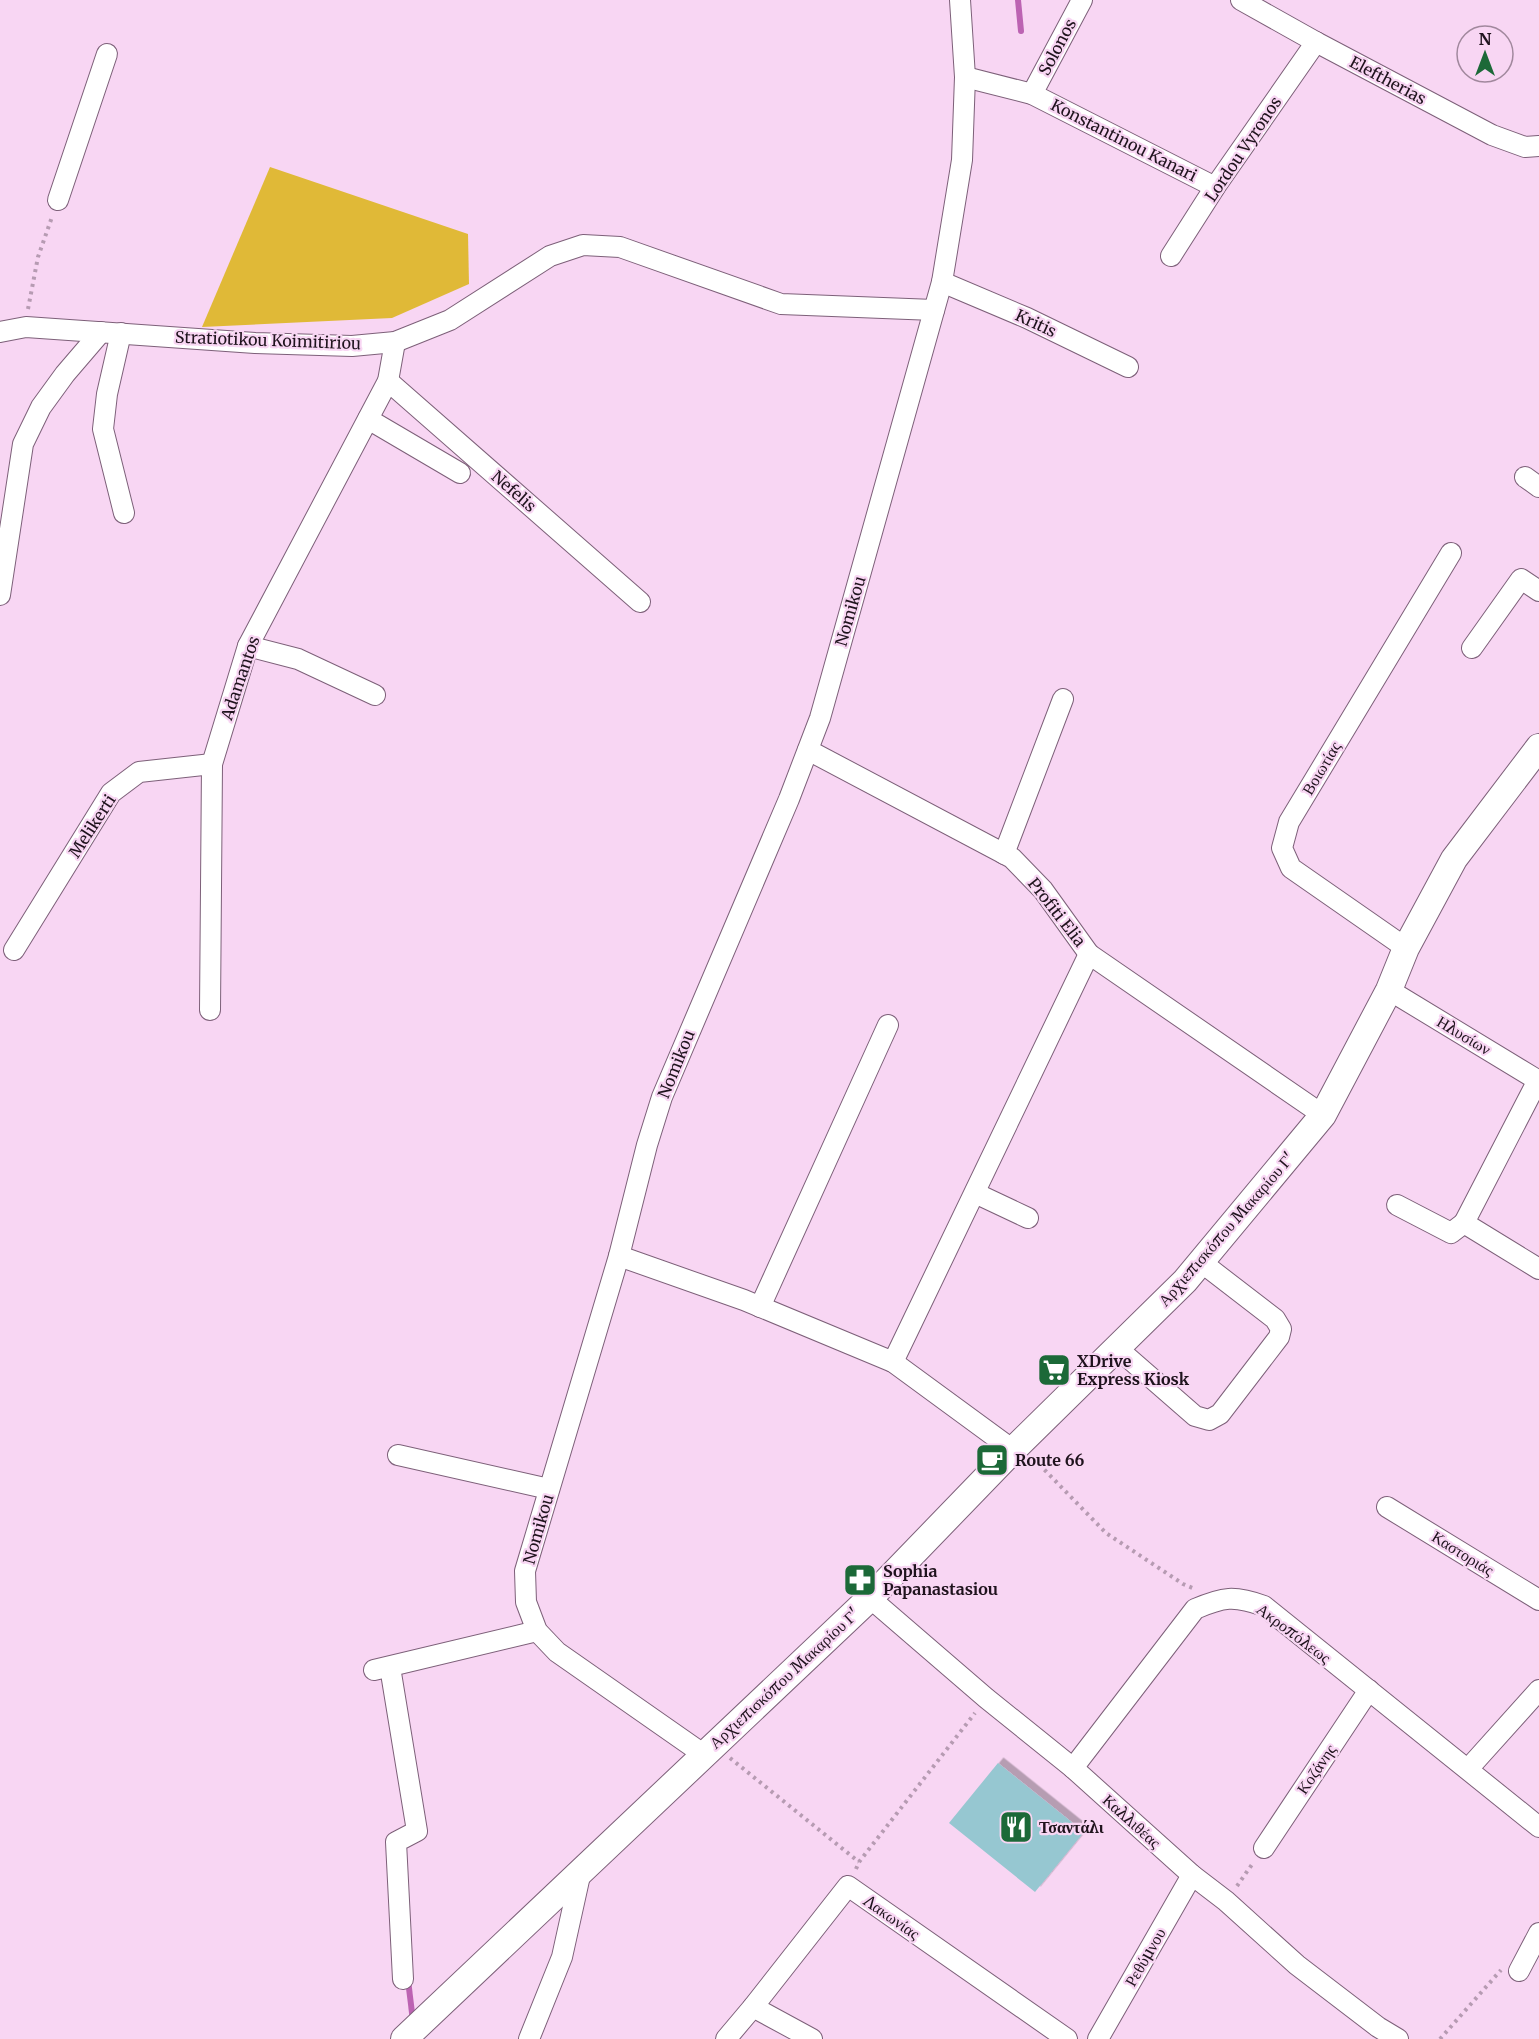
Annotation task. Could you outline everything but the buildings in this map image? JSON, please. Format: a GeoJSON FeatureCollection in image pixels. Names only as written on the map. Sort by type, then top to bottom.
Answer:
{"type":"FeatureCollection","features":[{"type":"Feature","properties":{"kind":"main road","name":"Αρχιεπισκόπου Μακαρίου Γ'"},"geometry":{"type":"LineString","coordinates":[[404,2039],[870,1598],[1016,1447],[1185,1281],[1323,1115],[1389,990],[1406,948],[1454,859],[1539,747]]}},
{"type":"Feature","properties":{"kind":"street","name":"Nomikou"},"geometry":{"type":"LineString","coordinates":[[708,1749],[557,1652],[537,1630],[526,1602],[525,1571],[619,1256],[647,1145],[662,1097],[789,799],[820,718],[942,282],[962,160],[965,77],[960,0]]}},
{"type":"Feature","properties":{"kind":"street","name":"Solonos"},"geometry":{"type":"LineString","coordinates":[[1032,94],[1082,0]]}},
{"type":"Feature","properties":{"kind":"street","name":"Eleftherias"},"geometry":{"type":"LineString","coordinates":[[1241,0],[1492,135],[1525,147],[1539,146]]}},
{"type":"Feature","properties":{"kind":"street","name":"Lordou Vyronos"},"geometry":{"type":"LineString","coordinates":[[1171,256],[1215,187],[1316,42]]}},
{"type":"Feature","properties":{"kind":"street"},"geometry":{"type":"LineString","coordinates":[[58,200],[107,54]]}},
{"type":"Feature","properties":{"kind":"street","name":"Konstantinou Kanari"},"geometry":{"type":"LineString","coordinates":[[965,77],[1032,94],[1215,187]]}},
{"type":"Feature","properties":{"kind":"street","name":"Stratiotikou Koimitiriou"},"geometry":{"type":"LineString","coordinates":[[0,332],[26,327],[255,343],[352,346],[395,342],[450,320],[550,256],[584,245],[620,248],[781,304],[934,310]]}},
{"type":"Feature","properties":{"kind":"street","name":"Kritis"},"geometry":{"type":"LineString","coordinates":[[942,282],[1027,318],[1128,367]]}},
{"type":"Feature","properties":{"kind":"street"},"geometry":{"type":"LineString","coordinates":[[0,595],[23,444],[41,407],[65,374],[101,332]]}},
{"type":"Feature","properties":{"kind":"street"},"geometry":{"type":"LineString","coordinates":[[121,333],[107,394],[103,429],[124,513]]}},
{"type":"Feature","properties":{"kind":"street","name":"Adamantos"},"geometry":{"type":"LineString","coordinates":[[210,1010],[212,764],[248,646],[388,381],[395,342]]}},
{"type":"Feature","properties":{"kind":"street","name":"Nefelis"},"geometry":{"type":"LineString","coordinates":[[388,381],[640,602]]}},
{"type":"Feature","properties":{"kind":"street"},"geometry":{"type":"LineString","coordinates":[[368,419],[460,473]]}},
{"type":"Feature","properties":{"kind":"street","name":"Βοιωτίας"},"geometry":{"type":"LineString","coordinates":[[1406,948],[1291,868],[1282,848],[1289,822],[1451,553]]}},
{"type":"Feature","properties":{"kind":"street"},"geometry":{"type":"LineString","coordinates":[[1472,648],[1521,579],[1539,591]]}},
{"type":"Feature","properties":{"kind":"street"},"geometry":{"type":"LineString","coordinates":[[248,646],[298,658],[375,695]]}},
{"type":"Feature","properties":{"kind":"street"},"geometry":{"type":"LineString","coordinates":[[1004,854],[1063,699]]}},
{"type":"Feature","properties":{"kind":"street","name":"Profiti Elia"},"geometry":{"type":"LineString","coordinates":[[808,750],[1012,858],[1042,890],[1089,954],[1323,1115]]}},
{"type":"Feature","properties":{"kind":"street","name":"Melikerti"},"geometry":{"type":"LineString","coordinates":[[14,950],[111,793],[138,772],[212,764]]}},
{"type":"Feature","properties":{"kind":"street"},"geometry":{"type":"LineString","coordinates":[[893,1362],[1089,954]]}},
{"type":"Feature","properties":{"kind":"street","name":"Ηλυσίων"},"geometry":{"type":"LineString","coordinates":[[1389,990],[1539,1080]]}},
{"type":"Feature","properties":{"kind":"street"},"geometry":{"type":"LineString","coordinates":[[760,1306],[888,1025]]}},
{"type":"Feature","properties":{"kind":"street"},"geometry":{"type":"LineString","coordinates":[[1397,1205],[1451,1233],[1464,1223],[1539,1080]]}},
{"type":"Feature","properties":{"kind":"street"},"geometry":{"type":"LineString","coordinates":[[975,1193],[1028,1218]]}},
{"type":"Feature","properties":{"kind":"street"},"geometry":{"type":"LineString","coordinates":[[1464,1223],[1539,1269]]}},
{"type":"Feature","properties":{"kind":"street"},"geometry":{"type":"LineString","coordinates":[[619,1256],[760,1306],[893,1362],[1016,1447]]}},
{"type":"Feature","properties":{"kind":"street"},"geometry":{"type":"LineString","coordinates":[[1117,1348],[1195,1416],[1209,1420],[1220,1414],[1279,1337],[1281,1329],[1275,1319],[1201,1262]]}},
{"type":"Feature","properties":{"kind":"street"},"geometry":{"type":"LineString","coordinates":[[398,1455],[549,1489]]}},
{"type":"Feature","properties":{"kind":"street","name":"Καστοριάς"},"geometry":{"type":"LineString","coordinates":[[1387,1507],[1539,1600]]}},
{"type":"Feature","properties":{"kind":"street","name":"Καλλιθέας"},"geometry":{"type":"LineString","coordinates":[[870,1598],[986,1698],[1073,1768],[1192,1875],[1226,1901],[1298,1965],[1378,2027],[1398,2039]]}},
{"type":"Feature","properties":{"kind":"street"},"geometry":{"type":"LineString","coordinates":[[1073,1768],[1195,1610],[1218,1599]]}},
{"type":"Feature","properties":{"kind":"street","name":"Ακροπόλεως"},"geometry":{"type":"LineString","coordinates":[[1218,1599],[1244,1599],[1264,1606],[1539,1827]]}},
{"type":"Feature","properties":{"kind":"street"},"geometry":{"type":"LineString","coordinates":[[403,1979],[396,1842],[417,1831],[382,1668],[537,1630]]}},
{"type":"Feature","properties":{"kind":"street","name":"Κοζάνης"},"geometry":{"type":"LineString","coordinates":[[1264,1848],[1369,1690]]}},
{"type":"Feature","properties":{"kind":"street"},"geometry":{"type":"LineString","coordinates":[[1468,1769],[1539,1690]]}},
{"type":"Feature","properties":{"kind":"street"},"geometry":{"type":"LineString","coordinates":[[529,2039],[562,1957],[581,1871]]}},
{"type":"Feature","properties":{"kind":"street","name":"Ρεθύμνου"},"geometry":{"type":"LineString","coordinates":[[1098,2039],[1192,1875]]}},
{"type":"Feature","properties":{"kind":"street","name":"Λακωνίας"},"geometry":{"type":"LineString","coordinates":[[726,2039],[848,1886],[1067,2039]]}},
{"type":"Feature","properties":{"kind":"street"},"geometry":{"type":"LineString","coordinates":[[1519,1971],[1539,1933]]}},
{"type":"Feature","properties":{"kind":"street"},"geometry":{"type":"LineString","coordinates":[[753,2007],[812,2039]]}},
{"type":"Feature","properties":{"kind":"path"},"geometry":{"type":"LineString","coordinates":[[26,327],[38,258],[58,200]]}},
{"type":"Feature","properties":{"kind":"path"},"geometry":{"type":"LineString","coordinates":[[1016,1447],[1106,1533],[1183,1584],[1218,1599]]}},
{"type":"Feature","properties":{"kind":"path"},"geometry":{"type":"LineString","coordinates":[[848,1886],[859,1862],[986,1698]]}},
{"type":"Feature","properties":{"kind":"path"},"geometry":{"type":"LineString","coordinates":[[708,1749],[859,1862]]}},
{"type":"Feature","properties":{"kind":"path"},"geometry":{"type":"LineString","coordinates":[[1226,1901],[1264,1848]]}},
{"type":"Feature","properties":{"kind":"path"},"geometry":{"type":"LineString","coordinates":[[1440,2039],[1503,1967],[1519,1971]]}},
{"type":"Feature","properties":{"kind":"shaded area"},"geometry":{"type":"Polygon","coordinates":[[[270,167],[468,234],[469,284],[392,318],[202,327],[270,167]]]}},
{"type":"Feature","properties":{"kind":"waterway"},"geometry":{"type":"LineString","coordinates":[[1018,0],[1021,31]]}},
{"type":"Feature","properties":{"kind":"waterway"},"geometry":{"type":"LineString","coordinates":[[408,1980],[413,2021]]}},
{"type":"Feature","properties":{"kind":"place","name":"XDrive Express Kiosk"},"geometry":{"type":"Point","coordinates":[1054,1370]}},
{"type":"Feature","properties":{"kind":"place","name":"Route 66"},"geometry":{"type":"Point","coordinates":[992,1460]}},
{"type":"Feature","properties":{"kind":"place","name":"Sophia Papanastasiou"},"geometry":{"type":"Point","coordinates":[860,1580]}},
{"type":"Feature","properties":{"kind":"place","name":"Τσαντάλι"},"geometry":{"type":"Point","coordinates":[1016,1827]}}]}
